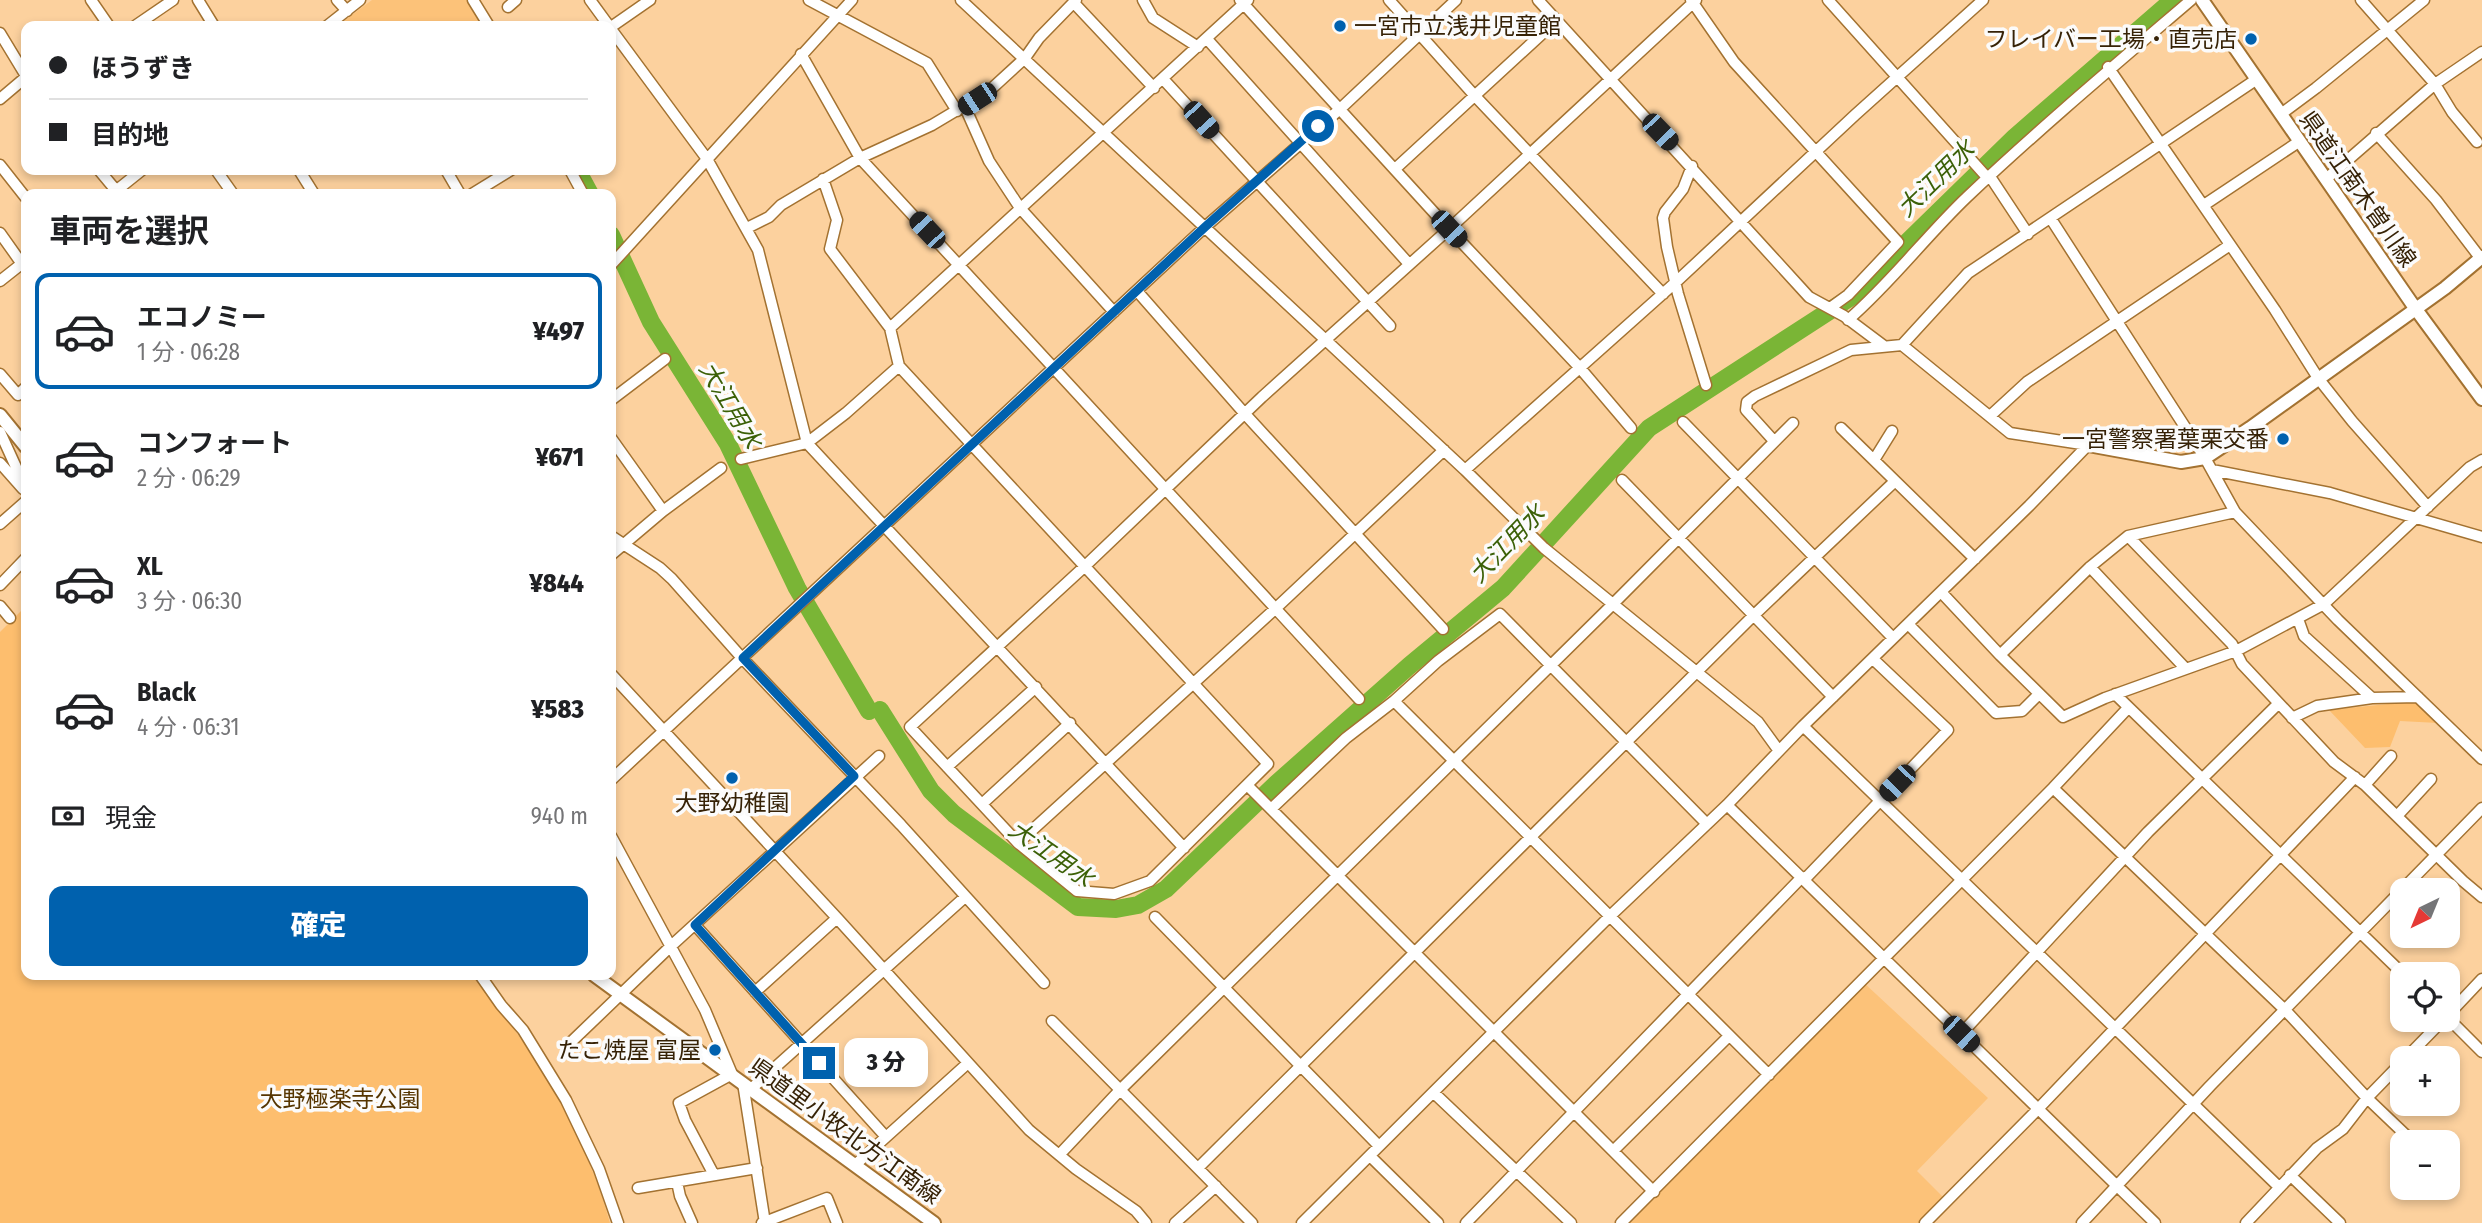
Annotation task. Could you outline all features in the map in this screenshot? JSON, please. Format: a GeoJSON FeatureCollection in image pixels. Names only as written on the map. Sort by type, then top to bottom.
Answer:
{"type":"FeatureCollection","features":[{"type":"Feature","properties":{"kind":"main road","name":"県道江南木曽川線"},"geometry":{"type":"LineString","coordinates":[[2202,0],[2415,308],[2480,392]]}},
{"type":"Feature","properties":{"kind":"main road"},"geometry":{"type":"LineString","coordinates":[[2088,445],[2181,462],[2204,458],[2481,258]]}},
{"type":"Feature","properties":{"kind":"main road"},"geometry":{"type":"LineString","coordinates":[[0,415],[21,441]]}},
{"type":"Feature","properties":{"kind":"main road","name":"県道里小牧北方江南線"},"geometry":{"type":"LineString","coordinates":[[601,980],[934,1223]]}},
{"type":"Feature","properties":{"kind":"street"},"geometry":{"type":"LineString","coordinates":[[91,0],[106,21]]}},
{"type":"Feature","properties":{"kind":"street"},"geometry":{"type":"LineString","coordinates":[[142,21],[173,0]]}},
{"type":"Feature","properties":{"kind":"street"},"geometry":{"type":"LineString","coordinates":[[198,0],[211,21]]}},
{"type":"Feature","properties":{"kind":"street"},"geometry":{"type":"LineString","coordinates":[[337,0],[346,11]]}},
{"type":"Feature","properties":{"kind":"street"},"geometry":{"type":"LineString","coordinates":[[333,21],[360,0]]}},
{"type":"Feature","properties":{"kind":"street"},"geometry":{"type":"LineString","coordinates":[[473,0],[486,21]]}},
{"type":"Feature","properties":{"kind":"street"},"geometry":{"type":"LineString","coordinates":[[590,0],[605,21]]}},
{"type":"Feature","properties":{"kind":"street"},"geometry":{"type":"LineString","coordinates":[[616,24],[650,0]]}},
{"type":"Feature","properties":{"kind":"street"},"geometry":{"type":"LineString","coordinates":[[809,0],[927,63],[961,109],[989,161],[1020,208],[1114,312]]}},
{"type":"Feature","properties":{"kind":"street"},"geometry":{"type":"LineString","coordinates":[[617,259],[852,0]]}},
{"type":"Feature","properties":{"kind":"street"},"geometry":{"type":"LineString","coordinates":[[961,0],[1444,450],[1541,545],[1758,723],[1779,751]]}},
{"type":"Feature","properties":{"kind":"street"},"geometry":{"type":"LineString","coordinates":[[1143,0],[1153,18],[1198,47]]}},
{"type":"Feature","properties":{"kind":"street"},"geometry":{"type":"LineString","coordinates":[[1389,0],[1474,95],[1663,294]]}},
{"type":"Feature","properties":{"kind":"street"},"geometry":{"type":"LineString","coordinates":[[616,774],[1205,227],[1339,109],[1456,0]]}},
{"type":"Feature","properties":{"kind":"street"},"geometry":{"type":"LineString","coordinates":[[1538,0],[1809,296],[1831,308],[1884,346]]}},
{"type":"Feature","properties":{"kind":"street"},"geometry":{"type":"LineString","coordinates":[[1829,0],[1983,172],[2028,234]]}},
{"type":"Feature","properties":{"kind":"street"},"geometry":{"type":"LineString","coordinates":[[1465,470],[1663,294],[1983,0]]}},
{"type":"Feature","properties":{"kind":"street"},"geometry":{"type":"LineString","coordinates":[[1846,318],[1875,294],[1945,219],[1983,172],[2191,0]]}},
{"type":"Feature","properties":{"kind":"street"},"geometry":{"type":"LineString","coordinates":[[2361,0],[2434,84],[2452,112],[2477,142]]}},
{"type":"Feature","properties":{"kind":"street"},"geometry":{"type":"LineString","coordinates":[[2281,114],[2424,0]]}},
{"type":"Feature","properties":{"kind":"street"},"geometry":{"type":"LineString","coordinates":[[747,228],[769,217],[781,205],[860,158],[961,109],[989,91],[1025,58],[1039,38],[1075,1],[1154,88]]}},
{"type":"Feature","properties":{"kind":"street"},"geometry":{"type":"LineString","coordinates":[[890,328],[1104,131],[1164,80],[1244,1],[1339,109],[1580,368],[1631,428]]}},
{"type":"Feature","properties":{"kind":"street"},"geometry":{"type":"LineString","coordinates":[[823,179],[837,220],[830,249],[890,328],[899,366],[972,446],[1084,567],[1193,685],[1268,764],[1150,881],[1114,894],[1077,891],[1018,843],[910,727],[1084,567],[1245,414],[1611,81],[1694,1],[1734,62],[1898,242],[1848,295],[1831,308]]}},
{"type":"Feature","properties":{"kind":"street"},"geometry":{"type":"LineString","coordinates":[[1395,169],[1557,20]]}},
{"type":"Feature","properties":{"kind":"street"},"geometry":{"type":"LineString","coordinates":[[0,33],[21,69]]}},
{"type":"Feature","properties":{"kind":"street"},"geometry":{"type":"LineString","coordinates":[[616,36],[708,159],[758,250],[807,443],[1184,848]]}},
{"type":"Feature","properties":{"kind":"street"},"geometry":{"type":"LineString","coordinates":[[1207,38],[1409,264]]}},
{"type":"Feature","properties":{"kind":"street"},"geometry":{"type":"LineString","coordinates":[[2326,180],[2434,84],[2482,52]]}},
{"type":"Feature","properties":{"kind":"street"},"geometry":{"type":"LineString","coordinates":[[801,54],[860,158],[1359,699]]}},
{"type":"Feature","properties":{"kind":"street"},"geometry":{"type":"LineString","coordinates":[[2109,68],[2204,205],[2318,378],[2428,507]]}},
{"type":"Feature","properties":{"kind":"street"},"geometry":{"type":"LineString","coordinates":[[1902,345],[1968,273],[2257,79]]}},
{"type":"Feature","properties":{"kind":"street"},"geometry":{"type":"LineString","coordinates":[[1164,80],[1390,326]]}},
{"type":"Feature","properties":{"kind":"street"},"geometry":{"type":"LineString","coordinates":[[0,99],[21,81]]}},
{"type":"Feature","properties":{"kind":"street"},"geometry":{"type":"LineString","coordinates":[[2376,133],[2436,200],[2481,258]]}},
{"type":"Feature","properties":{"kind":"street"},"geometry":{"type":"LineString","coordinates":[[2204,205],[2300,141]]}},
{"type":"Feature","properties":{"kind":"street"},"geometry":{"type":"LineString","coordinates":[[0,165],[21,192]]}},
{"type":"Feature","properties":{"kind":"street"},"geometry":{"type":"LineString","coordinates":[[1692,166],[1683,189],[1663,218],[1676,282],[1706,385]]}},
{"type":"Feature","properties":{"kind":"street"},"geometry":{"type":"LineString","coordinates":[[121,189],[136,175]]}},
{"type":"Feature","properties":{"kind":"street"},"geometry":{"type":"LineString","coordinates":[[480,189],[503,175]]}},
{"type":"Feature","properties":{"kind":"street"},"geometry":{"type":"LineString","coordinates":[[2051,219],[2212,470],[2235,512],[2338,620],[2482,759]]}},
{"type":"Feature","properties":{"kind":"street"},"geometry":{"type":"LineString","coordinates":[[0,233],[21,258]]}},
{"type":"Feature","properties":{"kind":"street"},"geometry":{"type":"LineString","coordinates":[[1990,416],[2027,382],[2230,245]]}},
{"type":"Feature","properties":{"kind":"street"},"geometry":{"type":"LineString","coordinates":[[0,281],[21,264]]}},
{"type":"Feature","properties":{"kind":"street"},"geometry":{"type":"LineString","coordinates":[[1137,291],[1245,414],[1443,629]]}},
{"type":"Feature","properties":{"kind":"street"},"geometry":{"type":"LineString","coordinates":[[1774,441],[1746,410],[1747,402],[1851,349],[1902,345],[2010,433],[2088,445]]}},
{"type":"Feature","properties":{"kind":"street"},"geometry":{"type":"LineString","coordinates":[[616,396],[665,359]]}},
{"type":"Feature","properties":{"kind":"street"},"geometry":{"type":"LineString","coordinates":[[741,459],[807,443],[899,366]]}},
{"type":"Feature","properties":{"kind":"street"},"geometry":{"type":"LineString","coordinates":[[0,374],[18,394],[21,391]]}},
{"type":"Feature","properties":{"kind":"street"},"geometry":{"type":"LineString","coordinates":[[1683,422],[1894,638]]}},
{"type":"Feature","properties":{"kind":"street"},"geometry":{"type":"LineString","coordinates":[[1060,1154],[1121,1089],[1339,876],[1793,423]]}},
{"type":"Feature","properties":{"kind":"street"},"geometry":{"type":"LineString","coordinates":[[1841,428],[1975,558]]}},
{"type":"Feature","properties":{"kind":"street"},"geometry":{"type":"LineString","coordinates":[[1874,460],[1892,431]]}},
{"type":"Feature","properties":{"kind":"street"},"geometry":{"type":"LineString","coordinates":[[0,432],[21,480]]}},
{"type":"Feature","properties":{"kind":"street"},"geometry":{"type":"LineString","coordinates":[[616,445],[663,511]]}},
{"type":"Feature","properties":{"kind":"street"},"geometry":{"type":"LineString","coordinates":[[1302,1223],[2088,445]]}},
{"type":"Feature","properties":{"kind":"street"},"geometry":{"type":"LineString","coordinates":[[1018,843],[1356,535],[1444,450]]}},
{"type":"Feature","properties":{"kind":"street"},"geometry":{"type":"LineString","coordinates":[[1941,592],[2063,717],[2115,694],[2236,651],[2324,604],[2470,467],[2482,460]]}},
{"type":"Feature","properties":{"kind":"street"},"geometry":{"type":"LineString","coordinates":[[0,465],[21,486]]}},
{"type":"Feature","properties":{"kind":"street"},"geometry":{"type":"LineString","coordinates":[[616,551],[663,511],[721,468]]}},
{"type":"Feature","properties":{"kind":"street"},"geometry":{"type":"LineString","coordinates":[[2212,470],[2330,494],[2482,537]]}},
{"type":"Feature","properties":{"kind":"street"},"geometry":{"type":"LineString","coordinates":[[1622,481],[1833,697]]}},
{"type":"Feature","properties":{"kind":"street"},"geometry":{"type":"LineString","coordinates":[[1199,1167],[1754,615],[1894,482]]}},
{"type":"Feature","properties":{"kind":"street"},"geometry":{"type":"LineString","coordinates":[[0,524],[21,505]]}},
{"type":"Feature","properties":{"kind":"street"},"geometry":{"type":"LineString","coordinates":[[2000,654],[2090,567],[2128,536],[2235,512]]}},
{"type":"Feature","properties":{"kind":"street"},"geometry":{"type":"LineString","coordinates":[[2128,536],[2236,651],[2242,664],[2334,762],[2365,785],[2482,897]]}},
{"type":"Feature","properties":{"kind":"street"},"geometry":{"type":"LineString","coordinates":[[616,539],[672,579],[1044,983]]}},
{"type":"Feature","properties":{"kind":"street"},"geometry":{"type":"LineString","coordinates":[[0,585],[21,563]]}},
{"type":"Feature","properties":{"kind":"street"},"geometry":{"type":"LineString","coordinates":[[2090,567],[2185,668]]}},
{"type":"Feature","properties":{"kind":"street"},"geometry":{"type":"LineString","coordinates":[[0,606],[10,618]]}},
{"type":"Feature","properties":{"kind":"street"},"geometry":{"type":"LineString","coordinates":[[1264,802],[1500,614],[1707,824]]}},
{"type":"Feature","properties":{"kind":"street"},"geometry":{"type":"LineString","coordinates":[[2298,619],[2304,636],[2372,698]]}},
{"type":"Feature","properties":{"kind":"street"},"geometry":{"type":"LineString","coordinates":[[1908,624],[1996,713],[2022,711],[2039,694]]}},
{"type":"Feature","properties":{"kind":"street"},"geometry":{"type":"LineString","coordinates":[[1466,1223],[1948,730],[1873,659]]}},
{"type":"Feature","properties":{"kind":"street"},"geometry":{"type":"LineString","coordinates":[[616,680],[1029,1130],[1136,1211],[1146,1223]]}},
{"type":"Feature","properties":{"kind":"street"},"geometry":{"type":"LineString","coordinates":[[947,767],[1036,687]]}},
{"type":"Feature","properties":{"kind":"street"},"geometry":{"type":"LineString","coordinates":[[2115,694],[2390,962]]}},
{"type":"Feature","properties":{"kind":"street"},"geometry":{"type":"LineString","coordinates":[[2292,718],[2317,705],[2372,698],[2418,697]]}},
{"type":"Feature","properties":{"kind":"street"},"geometry":{"type":"LineString","coordinates":[[1394,701],[1769,1075]]}},
{"type":"Feature","properties":{"kind":"street"},"geometry":{"type":"LineString","coordinates":[[1961,1034],[2125,857],[2278,704]]}},
{"type":"Feature","properties":{"kind":"street"},"geometry":{"type":"LineString","coordinates":[[1621,1223],[2053,788],[2128,708]]}},
{"type":"Feature","properties":{"kind":"street"},"geometry":{"type":"LineString","coordinates":[[982,804],[1070,723]]}},
{"type":"Feature","properties":{"kind":"street"},"geometry":{"type":"LineString","coordinates":[[1802,726],[2280,1187]]}},
{"type":"Feature","properties":{"kind":"street"},"geometry":{"type":"LineString","coordinates":[[569,1044],[671,946],[879,756]]}},
{"type":"Feature","properties":{"kind":"street"},"geometry":{"type":"LineString","coordinates":[[2365,785],[2391,757]]}},
{"type":"Feature","properties":{"kind":"street"},"geometry":{"type":"LineString","coordinates":[[1925,1223],[2038,1110],[2355,777]]}},
{"type":"Feature","properties":{"kind":"street"},"geometry":{"type":"LineString","coordinates":[[2398,816],[2431,779]]}},
{"type":"Feature","properties":{"kind":"street"},"geometry":{"type":"LineString","coordinates":[[1247,785],[1416,951],[1654,1192]]}},
{"type":"Feature","properties":{"kind":"street"},"geometry":{"type":"LineString","coordinates":[[2053,788],[2286,1012],[2401,1130]]}},
{"type":"Feature","properties":{"kind":"street"},"geometry":{"type":"LineString","coordinates":[[1727,805],[2155,1223]]}},
{"type":"Feature","properties":{"kind":"street"},"geometry":{"type":"LineString","coordinates":[[2082,1223],[2482,808]]}},
{"type":"Feature","properties":{"kind":"street"},"geometry":{"type":"LineString","coordinates":[[616,845],[705,1010],[732,1074],[679,1103],[714,1175]]}},
{"type":"Feature","properties":{"kind":"street"},"geometry":{"type":"LineString","coordinates":[[837,1223],[827,1198],[764,1223],[747,1086],[802,1044],[965,897]]}},
{"type":"Feature","properties":{"kind":"street"},"geometry":{"type":"LineString","coordinates":[[1155,917],[1380,1146]]}},
{"type":"Feature","properties":{"kind":"street"},"geometry":{"type":"LineString","coordinates":[[755,992],[837,918]]}},
{"type":"Feature","properties":{"kind":"street"},"geometry":{"type":"LineString","coordinates":[[695,925],[886,1138]]}},
{"type":"Feature","properties":{"kind":"street"},"geometry":{"type":"LineString","coordinates":[[2460,1003],[2482,979]]}},
{"type":"Feature","properties":{"kind":"street"},"geometry":{"type":"LineString","coordinates":[[483,980],[500,1005],[523,1030],[566,1100],[599,1170],[618,1223]]}},
{"type":"Feature","properties":{"kind":"street"},"geometry":{"type":"LineString","coordinates":[[1052,1021],[1252,1223]]}},
{"type":"Feature","properties":{"kind":"street"},"geometry":{"type":"LineString","coordinates":[[2460,1029],[2482,1052]]}},
{"type":"Feature","properties":{"kind":"street"},"geometry":{"type":"LineString","coordinates":[[2418,1046],[2431,1032]]}},
{"type":"Feature","properties":{"kind":"street"},"geometry":{"type":"LineString","coordinates":[[1613,1151],[1729,1036]]}},
{"type":"Feature","properties":{"kind":"street"},"geometry":{"type":"LineString","coordinates":[[855,1165],[968,1063]]}},
{"type":"Feature","properties":{"kind":"street"},"geometry":{"type":"LineString","coordinates":[[2246,1223],[2317,1148],[2343,1129],[2390,1074]]}},
{"type":"Feature","properties":{"kind":"street"},"geometry":{"type":"LineString","coordinates":[[1434,1093],[1571,1223]]}},
{"type":"Feature","properties":{"kind":"street"},"geometry":{"type":"LineString","coordinates":[[1370,1156],[1438,1223]]}},
{"type":"Feature","properties":{"kind":"street"},"geometry":{"type":"LineString","coordinates":[[638,1188],[757,1168]]}},
{"type":"Feature","properties":{"kind":"street"},"geometry":{"type":"LineString","coordinates":[[2290,1175],[2340,1223]]}},
{"type":"Feature","properties":{"kind":"street"},"geometry":{"type":"LineString","coordinates":[[677,1182],[692,1223]]}},
{"type":"Feature","properties":{"kind":"street"},"geometry":{"type":"LineString","coordinates":[[1175,1223],[1216,1186]]}},
{"type":"Feature","properties":{"kind":"shaded area"},"geometry":{"type":"Polygon","coordinates":[[[372,0],[468,0],[480,21],[344,21],[372,0]]]}},
{"type":"Feature","properties":{"kind":"shaded area"},"geometry":{"type":"Polygon","coordinates":[[[1863,982],[1988,1098],[1917,1171],[1944,1198],[1919,1223],[1630,1223],[1863,982]]]}},
{"type":"Feature","properties":{"kind":"green space","name":"大野極楽寺公園"},"geometry":{"type":"Polygon","coordinates":[[[21,611],[21,980],[476,980],[535,1059],[561,1104],[595,1176],[610,1223],[0,1223],[0,632],[21,611]]]}},
{"type":"Feature","properties":{"kind":"green space"},"geometry":{"type":"Polygon","coordinates":[[[2417,701],[2438,723],[2400,721],[2390,747],[2365,748],[2329,710],[2417,701]]]}},
{"type":"Feature","properties":{"kind":"waterway","name":"大江用水"},"geometry":{"type":"LineString","coordinates":[[880,710],[931,791],[954,814],[1078,907],[1116,909],[1138,905],[1166,889],[1276,784],[1409,666],[1503,588],[1649,428],[1851,297],[2015,137],[2173,0]]}},
{"type":"Feature","properties":{"kind":"waterway","name":"大江用水"},"geometry":{"type":"LineString","coordinates":[[580,175],[587,189]]}},
{"type":"Feature","properties":{"kind":"waterway","name":"大江用水"},"geometry":{"type":"LineString","coordinates":[[616,246],[651,322],[728,444],[797,588],[869,711]]}},
{"type":"Feature","properties":{"kind":"place","name":"一宮市立浅井児童館"},"geometry":{"type":"Point","coordinates":[1340,26]}},
{"type":"Feature","properties":{"kind":"place","name":"フレイバー工場・直売店"},"geometry":{"type":"Point","coordinates":[2251,39]}},
{"type":"Feature","properties":{"kind":"place","name":"一宮警察署葉栗交番"},"geometry":{"type":"Point","coordinates":[2283,439]}},
{"type":"Feature","properties":{"kind":"place","name":"大野幼稚園"},"geometry":{"type":"Point","coordinates":[732,778]}},
{"type":"Feature","properties":{"kind":"place","name":"たこ焼屋 富屋"},"geometry":{"type":"Point","coordinates":[715,1050]}},
{"type":"Feature","properties":{"kind":"route"},"geometry":{"type":"LineString","coordinates":[[819,1063],[695,925],[775,853],[854,776],[743,658],[1205,227],[1318,126]]}}]}
